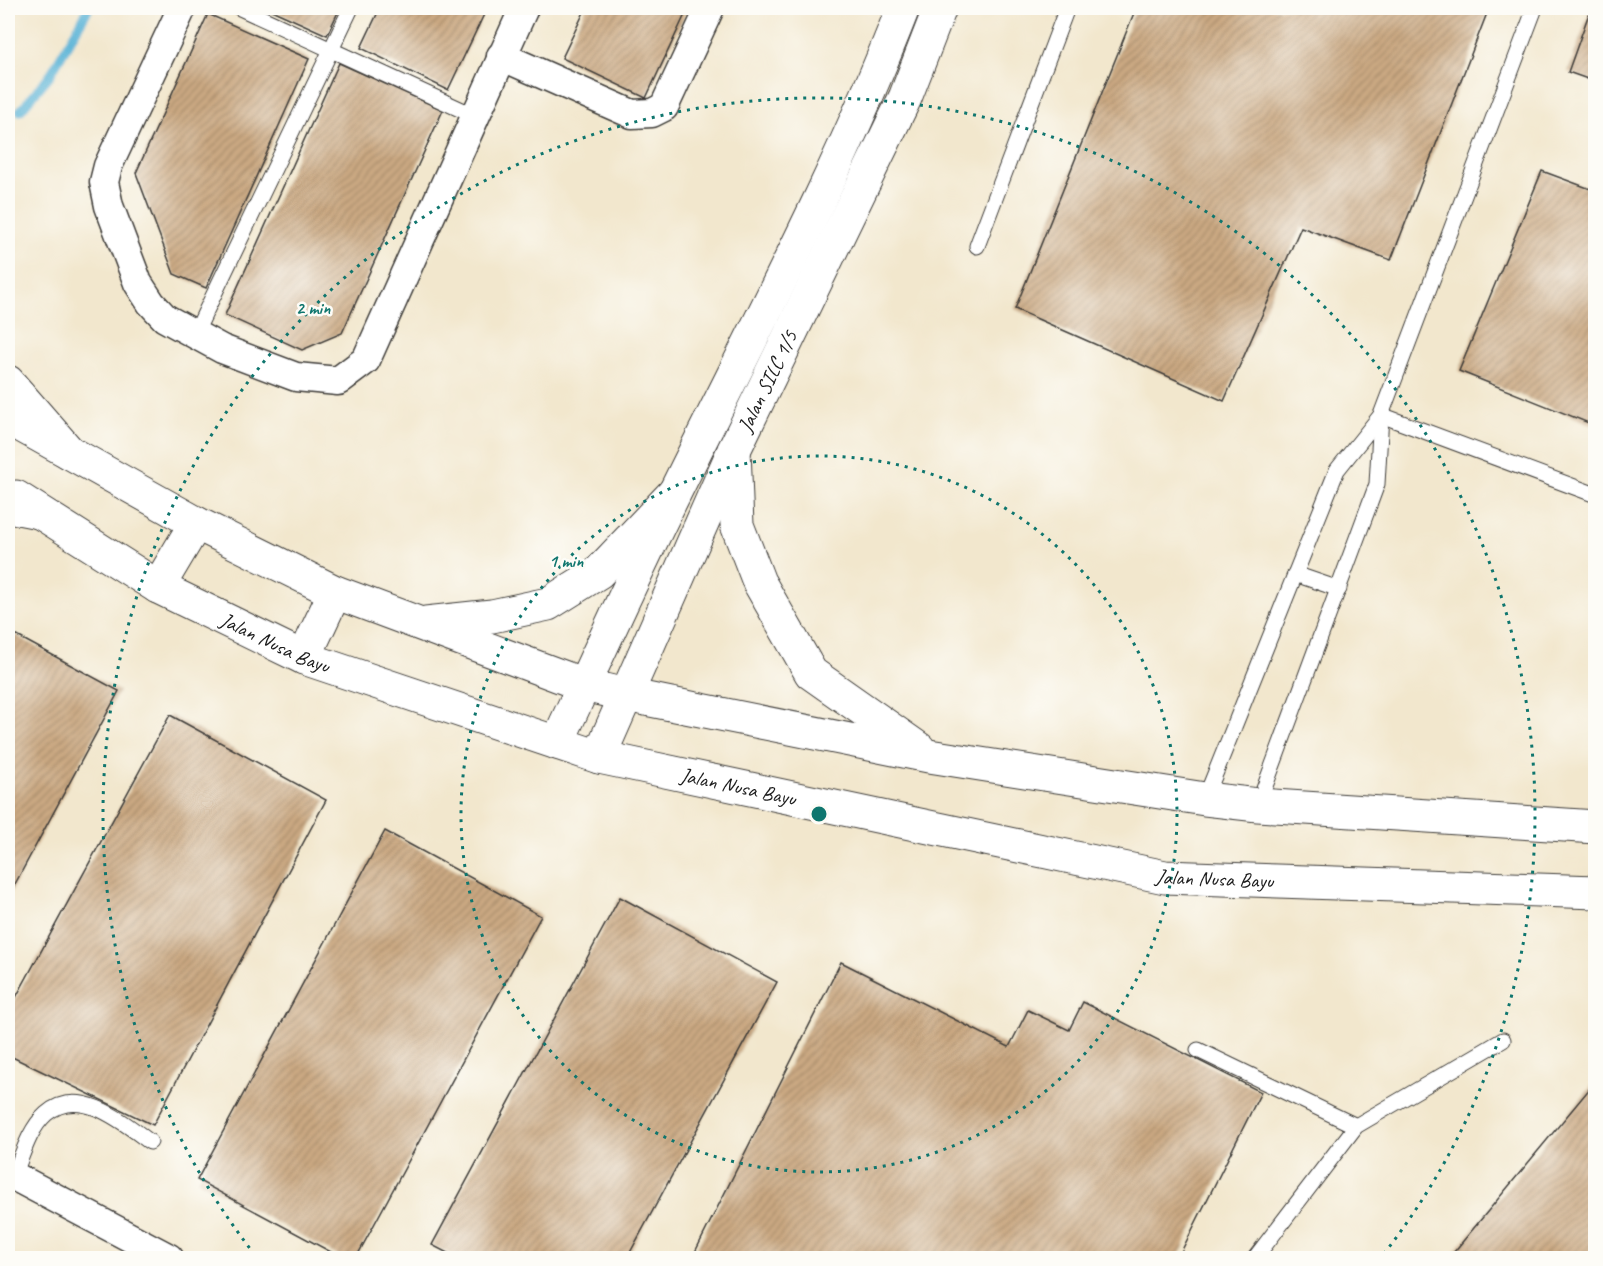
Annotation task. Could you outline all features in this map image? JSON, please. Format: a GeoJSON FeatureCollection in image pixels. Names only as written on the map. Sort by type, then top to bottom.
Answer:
{"type":"FeatureCollection","features":[{"type":"Feature","properties":{"kind":"main road","name":"Jalan SILC 1/5"},"geometry":{"type":"LineString","coordinates":[[557,743],[674,494],[874,83],[903,8]]}},
{"type":"Feature","properties":{"kind":"main road","name":"Jalan SILC 1/5"},"geometry":{"type":"LineString","coordinates":[[599,756],[734,450],[905,98],[940,8]]}},
{"type":"Feature","properties":{"kind":"main road"},"geometry":{"type":"LineString","coordinates":[[8,382],[69,452]]}},
{"type":"Feature","properties":{"kind":"main road"},"geometry":{"type":"LineString","coordinates":[[8,418],[196,523],[335,592],[584,685],[929,756],[1205,799],[1258,805],[1596,827]]}},
{"type":"Feature","properties":{"kind":"main road"},"geometry":{"type":"LineString","coordinates":[[734,450],[737,525],[759,582],[811,673],[929,756]]}},
{"type":"Feature","properties":{"kind":"main road","name":"Jalan Nusa Bayu"},"geometry":{"type":"LineString","coordinates":[[8,492],[158,587],[304,658],[599,756],[1165,878],[1596,892]]}},
{"type":"Feature","properties":{"kind":"main road"},"geometry":{"type":"LineString","coordinates":[[418,624],[492,616],[548,604],[599,572],[674,494]]}},
{"type":"Feature","properties":{"kind":"main road"},"geometry":{"type":"LineString","coordinates":[[8,506],[39,512]]}},
{"type":"Feature","properties":{"kind":"main road"},"geometry":{"type":"LineString","coordinates":[[158,587],[196,523]]}},
{"type":"Feature","properties":{"kind":"main road"},"geometry":{"type":"LineString","coordinates":[[304,658],[335,592]]}},
{"type":"Feature","properties":{"kind":"street"},"geometry":{"type":"LineString","coordinates":[[182,8],[108,166],[104,183],[109,206],[138,283],[151,303],[165,318],[222,349],[296,377],[338,381],[366,360],[524,8]]}},
{"type":"Feature","properties":{"kind":"street"},"geometry":{"type":"LineString","coordinates":[[501,56],[632,114],[652,113],[664,107],[710,8]]}},
{"type":"Feature","properties":{"kind":"street"},"geometry":{"type":"LineString","coordinates":[[11,1175],[169,1258]]}},
{"type":"Feature","properties":{"kind":"lane"},"geometry":{"type":"LineString","coordinates":[[240,8],[475,116]]}},
{"type":"Feature","properties":{"kind":"lane"},"geometry":{"type":"LineString","coordinates":[[195,334],[351,8]]}},
{"type":"Feature","properties":{"kind":"lane"},"geometry":{"type":"LineString","coordinates":[[977,246],[1067,8]]}},
{"type":"Feature","properties":{"kind":"lane"},"geometry":{"type":"LineString","coordinates":[[1258,805],[1377,484],[1381,415],[1535,8]]}},
{"type":"Feature","properties":{"kind":"lane"},"geometry":{"type":"LineString","coordinates":[[1381,415],[1596,495]]}},
{"type":"Feature","properties":{"kind":"lane"},"geometry":{"type":"LineString","coordinates":[[1205,799],[1337,470],[1381,415]]}},
{"type":"Feature","properties":{"kind":"lane"},"geometry":{"type":"LineString","coordinates":[[1295,574],[1339,589]]}},
{"type":"Feature","properties":{"kind":"lane"},"geometry":{"type":"LineString","coordinates":[[1255,1258],[1356,1126],[1503,1040]]}},
{"type":"Feature","properties":{"kind":"lane"},"geometry":{"type":"LineString","coordinates":[[1198,1050],[1356,1126]]}},
{"type":"Feature","properties":{"kind":"lane"},"geometry":{"type":"LineString","coordinates":[[11,1175],[31,1135],[46,1114],[63,1105],[88,1104],[123,1122],[150,1142]]}},
{"type":"Feature","properties":{"kind":"building"},"geometry":{"type":"Polygon","coordinates":[[[267,8],[340,8],[327,35],[267,8]]]}},
{"type":"Feature","properties":{"kind":"building"},"geometry":{"type":"Polygon","coordinates":[[[380,8],[487,8],[448,90],[361,48],[380,8]]]}},
{"type":"Feature","properties":{"kind":"building"},"geometry":{"type":"Polygon","coordinates":[[[586,8],[688,8],[646,98],[562,58],[586,8]]]}},
{"type":"Feature","properties":{"kind":"building"},"geometry":{"type":"Polygon","coordinates":[[[1136,8],[1489,8],[1391,260],[1301,227],[1224,401],[1015,309],[1136,8]]]}},
{"type":"Feature","properties":{"kind":"building"},"geometry":{"type":"Polygon","coordinates":[[[1591,8],[1596,8],[1596,82],[1568,72],[1591,8]]]}},
{"type":"Feature","properties":{"kind":"building"},"geometry":{"type":"Polygon","coordinates":[[[208,14],[309,59],[206,288],[174,274],[136,173],[208,14]]]}},
{"type":"Feature","properties":{"kind":"building"},"geometry":{"type":"Polygon","coordinates":[[[339,63],[443,110],[342,333],[302,350],[225,315],[339,63]]]}},
{"type":"Feature","properties":{"kind":"building"},"geometry":{"type":"Polygon","coordinates":[[[1542,171],[1596,191],[1596,426],[1459,371],[1542,171]]]}},
{"type":"Feature","properties":{"kind":"building"},"geometry":{"type":"Polygon","coordinates":[[[8,631],[119,691],[8,897],[8,631]]]}},
{"type":"Feature","properties":{"kind":"building"},"geometry":{"type":"Polygon","coordinates":[[[170,715],[326,800],[153,1125],[8,1055],[8,1012],[170,715]]]}},
{"type":"Feature","properties":{"kind":"building"},"geometry":{"type":"Polygon","coordinates":[[[385,831],[541,916],[356,1258],[342,1258],[197,1180],[385,831]]]}},
{"type":"Feature","properties":{"kind":"building"},"geometry":{"type":"Polygon","coordinates":[[[620,897],[777,982],[627,1258],[457,1258],[432,1245],[620,897]]]}},
{"type":"Feature","properties":{"kind":"building"},"geometry":{"type":"Polygon","coordinates":[[[841,962],[1009,1047],[1028,1010],[1069,1030],[1083,1002],[1261,1092],[1178,1258],[692,1258],[841,962]]]}},
{"type":"Feature","properties":{"kind":"building"},"geometry":{"type":"Polygon","coordinates":[[[1596,1081],[1596,1258],[1449,1258],[1596,1081]]]}},
{"type":"Feature","properties":{"kind":"waterway"},"geometry":{"type":"LineString","coordinates":[[20,111],[50,75],[89,8]]}}]}
